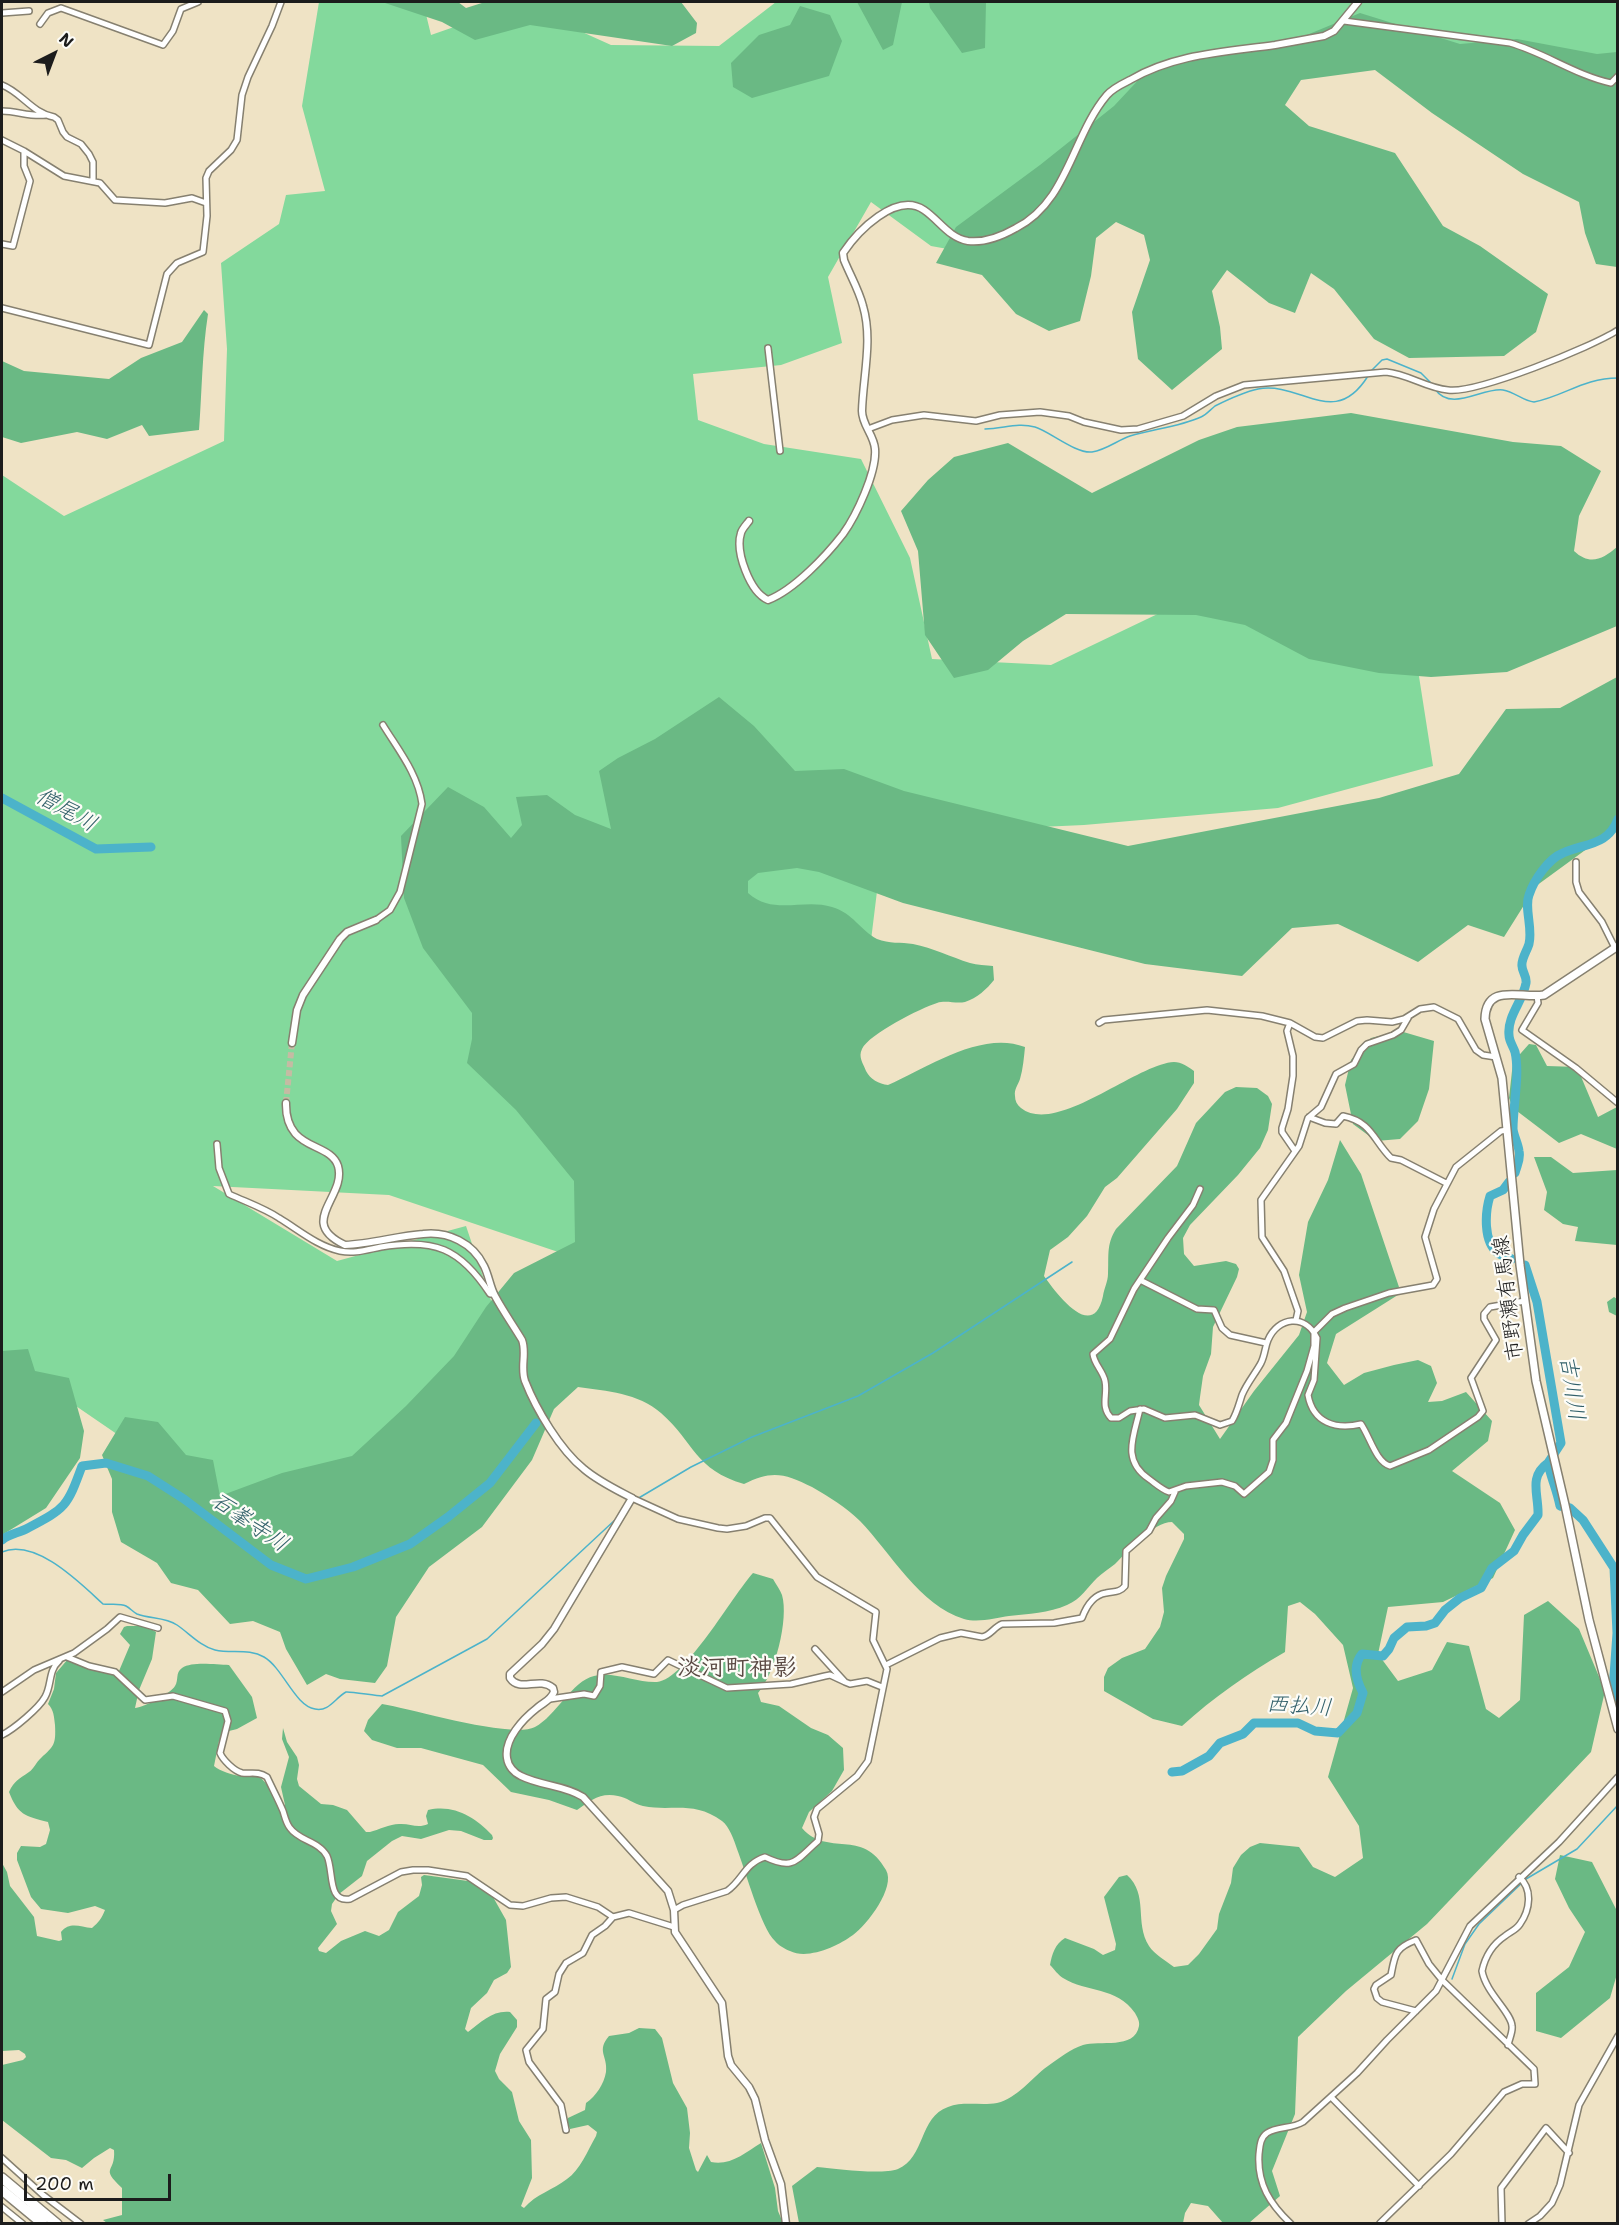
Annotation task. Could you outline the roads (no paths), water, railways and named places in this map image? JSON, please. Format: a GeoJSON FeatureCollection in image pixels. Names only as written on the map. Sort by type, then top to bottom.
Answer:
{"type":"FeatureCollection","features":[{"type":"Feature","properties":{"kind":"highway"},"geometry":{"type":"LineString","coordinates":[[2,2178],[57,2223]]}},
{"type":"Feature","properties":{"kind":"highway"},"geometry":{"type":"LineString","coordinates":[[2,2190],[43,2223]]}},
{"type":"Feature","properties":{"kind":"main road"},"geometry":{"type":"LineString","coordinates":[[1536,996],[1544,995],[1616,947]]}},
{"type":"Feature","properties":{"kind":"main road","name":"市野瀬有馬線"},"geometry":{"type":"LineString","coordinates":[[1536,996],[1512,994],[1492,999],[1486,1009],[1485,1019],[1502,1078],[1525,1301],[1536,1381],[1566,1507],[1589,1620],[1617,1729]]}},
{"type":"Feature","properties":{"kind":"street"},"geometry":{"type":"LineString","coordinates":[[40,24],[48,13],[61,5],[163,45],[173,31],[181,9],[198,2]]}},
{"type":"Feature","properties":{"kind":"street"},"geometry":{"type":"LineString","coordinates":[[2,308],[149,345],[167,274],[177,262],[203,252],[207,216],[206,178],[237,140],[242,95],[281,2]]}},
{"type":"Feature","properties":{"kind":"street"},"geometry":{"type":"LineString","coordinates":[[749,521],[741,533],[743,558],[752,586],[768,600],[789,588],[843,534],[853,517],[874,464],[875,450],[862,415],[868,350],[866,320],[843,253],[863,228],[886,212],[903,205],[914,205],[924,210],[948,232],[961,239],[978,241],[995,238],[1026,222],[1054,194],[1090,119],[1106,96],[1115,88],[1144,71],[1179,60],[1324,36],[1334,31],[1344,21],[1358,2]]}},
{"type":"Feature","properties":{"kind":"street"},"geometry":{"type":"LineString","coordinates":[[2,13],[29,11]]}},
{"type":"Feature","properties":{"kind":"street"},"geometry":{"type":"LineString","coordinates":[[1344,21],[1510,43],[1527,48],[1589,78],[1611,83],[1617,76]]}},
{"type":"Feature","properties":{"kind":"street"},"geometry":{"type":"LineString","coordinates":[[2,85],[46,115],[54,117],[67,137],[86,148],[93,162],[93,181]]}},
{"type":"Feature","properties":{"kind":"street"},"geometry":{"type":"LineString","coordinates":[[2,111],[32,117],[46,115]]}},
{"type":"Feature","properties":{"kind":"street"},"geometry":{"type":"LineString","coordinates":[[2,140],[64,176],[100,183],[115,200],[165,204],[192,198],[206,203]]}},
{"type":"Feature","properties":{"kind":"street"},"geometry":{"type":"LineString","coordinates":[[2,243],[13,246],[30,181],[24,166],[24,151]]}},
{"type":"Feature","properties":{"kind":"street"},"geometry":{"type":"LineString","coordinates":[[868,429],[892,420],[924,415],[976,421],[1000,415],[1040,412],[1069,416],[1101,427],[1121,430],[1138,429],[1183,416],[1216,396],[1244,384],[1386,372],[1398,373],[1434,387],[1459,391],[1575,351],[1617,330]]}},
{"type":"Feature","properties":{"kind":"street"},"geometry":{"type":"LineString","coordinates":[[768,348],[780,451]]}},
{"type":"Feature","properties":{"kind":"street"},"geometry":{"type":"LineString","coordinates":[[292,1043],[297,1010],[303,995],[340,939],[347,932],[376,920],[390,910],[400,892],[422,804],[420,790],[411,768],[383,725]]}},
{"type":"Feature","properties":{"kind":"street"},"geometry":{"type":"LineString","coordinates":[[1576,862],[1576,882],[1579,892],[1602,922],[1616,947]]}},
{"type":"Feature","properties":{"kind":"street"},"geometry":{"type":"LineString","coordinates":[[1536,996],[1538,1003],[1522,1030],[1576,1068],[1617,1103]]}},
{"type":"Feature","properties":{"kind":"street"},"geometry":{"type":"LineString","coordinates":[[1099,1023],[1128,1017],[1207,1010],[1262,1016],[1290,1023],[1315,1037],[1323,1038],[1357,1021],[1392,1022],[1404,1019],[1420,1009],[1434,1007],[1458,1019],[1476,1050],[1483,1055],[1496,1057]]}},
{"type":"Feature","properties":{"kind":"street"},"geometry":{"type":"LineString","coordinates":[[1296,1320],[1298,1311],[1284,1271],[1262,1237],[1261,1200],[1299,1146],[1309,1117],[1321,1107],[1336,1074],[1354,1064],[1367,1044],[1401,1030],[1411,1014]]}},
{"type":"Feature","properties":{"kind":"street"},"geometry":{"type":"LineString","coordinates":[[1290,1023],[1287,1032],[1293,1056],[1293,1076],[1282,1132],[1295,1151]]}},
{"type":"Feature","properties":{"kind":"street"},"geometry":{"type":"LineString","coordinates":[[285,1103],[285,1116],[294,1132],[304,1141],[333,1157],[337,1165],[338,1182],[323,1218],[324,1227],[330,1234],[345,1245],[425,1233],[452,1236],[478,1256],[491,1282],[494,1294],[524,1346],[522,1363],[525,1380],[537,1406],[564,1448],[584,1469],[632,1498],[678,1519],[727,1529],[746,1526],[770,1518],[817,1577],[876,1612],[873,1640],[886,1665],[868,1761],[857,1776],[817,1809],[814,1817],[819,1834],[818,1841],[794,1863],[779,1864],[765,1857],[759,1859],[749,1865],[727,1891],[674,1910]]}},
{"type":"Feature","properties":{"kind":"street"},"geometry":{"type":"LineString","coordinates":[[1309,1117],[1336,1124],[1343,1116],[1351,1118],[1370,1130],[1391,1158],[1401,1160],[1446,1183]]}},
{"type":"Feature","properties":{"kind":"street"},"geometry":{"type":"LineString","coordinates":[[1140,1409],[1131,1439],[1131,1455],[1136,1467],[1160,1488],[1174,1492],[1186,1486],[1222,1482],[1235,1486],[1244,1494],[1269,1472],[1273,1461],[1273,1440],[1286,1422],[1307,1371],[1314,1346],[1314,1332],[1324,1319],[1338,1311],[1389,1293],[1433,1285],[1437,1279],[1437,1272],[1425,1237],[1446,1183],[1456,1167],[1467,1156],[1501,1131],[1507,1130]]}},
{"type":"Feature","properties":{"kind":"street"},"geometry":{"type":"LineString","coordinates":[[217,1144],[219,1168],[229,1194],[278,1216],[315,1242],[339,1251],[354,1253],[390,1246],[431,1244],[458,1258],[474,1272],[490,1294],[494,1294]]}},
{"type":"Feature","properties":{"kind":"street"},"geometry":{"type":"LineString","coordinates":[[1200,1189],[1193,1205],[1140,1280],[1110,1339],[1093,1354],[1093,1359],[1105,1381],[1104,1404],[1107,1413],[1114,1419],[1140,1409],[1165,1418],[1195,1415],[1220,1425],[1232,1421],[1249,1382],[1264,1358],[1266,1343],[1274,1330],[1279,1325],[1296,1320],[1314,1332],[1318,1344],[1314,1380],[1308,1395],[1316,1412],[1328,1424],[1347,1428],[1361,1424],[1380,1461],[1390,1466],[1429,1450],[1478,1417],[1483,1411],[1471,1378],[1496,1340],[1484,1319],[1484,1314],[1490,1307],[1525,1301]]}},
{"type":"Feature","properties":{"kind":"street"},"geometry":{"type":"LineString","coordinates":[[1140,1280],[1197,1309],[1214,1310],[1222,1328],[1230,1335],[1266,1343]]}},
{"type":"Feature","properties":{"kind":"street"},"geometry":{"type":"LineString","coordinates":[[886,1665],[940,1638],[961,1633],[986,1637],[1002,1624],[1054,1623],[1082,1618],[1092,1601],[1104,1593],[1120,1591],[1125,1586],[1126,1551],[1149,1531],[1156,1518],[1171,1501],[1174,1492]]}},
{"type":"Feature","properties":{"kind":"street"},"geometry":{"type":"LineString","coordinates":[[550,1700],[554,1692],[549,1685],[543,1683],[519,1685],[511,1681],[510,1674],[542,1644],[554,1629],[632,1498]]}},
{"type":"Feature","properties":{"kind":"street"},"geometry":{"type":"LineString","coordinates":[[2,1692],[34,1670],[67,1657],[120,1617],[158,1628]]}},
{"type":"Feature","properties":{"kind":"street"},"geometry":{"type":"LineString","coordinates":[[815,1650],[846,1682]]}},
{"type":"Feature","properties":{"kind":"street"},"geometry":{"type":"LineString","coordinates":[[67,1657],[89,1666],[115,1672],[145,1700],[173,1696],[225,1711],[228,1721],[220,1753],[222,1757],[238,1772],[261,1773],[267,1777],[290,1828],[313,1842],[325,1853],[337,1898],[350,1899],[401,1872],[428,1870],[467,1876],[510,1905],[523,1906],[551,1898],[566,1897],[598,1907],[613,1917]]}},
{"type":"Feature","properties":{"kind":"street"},"geometry":{"type":"LineString","coordinates":[[2,1735],[30,1713],[45,1696],[53,1669],[60,1660]]}},
{"type":"Feature","properties":{"kind":"street"},"geometry":{"type":"LineString","coordinates":[[786,2223],[782,2184],[765,2140],[755,2099],[749,2087],[731,2065],[728,2056],[722,2003],[675,1932],[674,1910],[668,1891],[583,1797],[570,1790],[519,1776],[510,1767],[506,1756],[512,1735],[537,1708],[550,1700],[584,1694],[594,1696],[600,1686],[601,1672],[622,1667],[654,1674],[668,1660],[727,1688],[808,1682],[830,1675],[850,1684],[867,1681],[882,1687]]}},
{"type":"Feature","properties":{"kind":"street"},"geometry":{"type":"LineString","coordinates":[[1291,2223],[1274,2206],[1263,2188],[1259,2164],[1261,2139],[1268,2132],[1296,2126],[1303,2122],[1358,2073],[1436,1990],[1470,1926],[1559,1842],[1617,1777]]}},
{"type":"Feature","properties":{"kind":"street"},"geometry":{"type":"LineString","coordinates":[[1508,2045],[1512,2031],[1511,2022],[1488,1990],[1482,1971],[1490,1951],[1521,1923],[1530,1897],[1528,1888],[1520,1877]]}},
{"type":"Feature","properties":{"kind":"street"},"geometry":{"type":"LineString","coordinates":[[566,2130],[561,2105],[529,2062],[526,2050],[543,2029],[544,2003],[555,1992],[561,1971],[566,1963],[583,1953],[592,1935],[613,1917],[629,1913],[674,1927]]}},
{"type":"Feature","properties":{"kind":"street"},"geometry":{"type":"LineString","coordinates":[[1380,2223],[1451,2154],[1504,2092],[1521,2084],[1535,2084],[1534,2069],[1442,1980],[1429,1964],[1416,1940],[1401,1947],[1395,1953],[1391,1975],[1376,1985],[1375,1994],[1382,2002],[1416,2010]]}},
{"type":"Feature","properties":{"kind":"street"},"geometry":{"type":"LineString","coordinates":[[1528,2223],[1540,2216],[1551,2203],[1560,2185],[1569,2153],[1574,2118],[1617,2036]]}},
{"type":"Feature","properties":{"kind":"street"},"geometry":{"type":"LineString","coordinates":[[1331,2097],[1419,2186]]}},
{"type":"Feature","properties":{"kind":"street"},"geometry":{"type":"LineString","coordinates":[[1502,2223],[1501,2188],[1546,2128],[1569,2153]]}},
{"type":"Feature","properties":{"kind":"street"},"geometry":{"type":"LineString","coordinates":[[2,2158],[43,2195],[81,2223]]}},
{"type":"Feature","properties":{"kind":"street"},"geometry":{"type":"LineString","coordinates":[[2,2207],[23,2223]]}},
{"type":"Feature","properties":{"kind":"waterway"},"geometry":{"type":"LineString","coordinates":[[1370,372],[1382,360],[1387,359],[1421,373],[1433,385]]}},
{"type":"Feature","properties":{"kind":"waterway"},"geometry":{"type":"LineString","coordinates":[[985,429],[1016,425],[1035,427],[1078,450],[1092,452],[1130,436],[1193,420],[1205,415],[1215,406],[1253,390],[1274,388],[1330,402],[1343,400],[1355,392],[1368,376]]}},
{"type":"Feature","properties":{"kind":"waterway"},"geometry":{"type":"LineString","coordinates":[[1435,389],[1442,396],[1450,399],[1503,390],[1534,402],[1594,381],[1618,378]]}},
{"type":"Feature","properties":{"kind":"waterway","name":"僧尾川"},"geometry":{"type":"LineString","coordinates":[[2,798],[96,849],[151,847]]}},
{"type":"Feature","properties":{"kind":"waterway","name":"吉川川"},"geometry":{"type":"LineString","coordinates":[[1515,1173],[1520,1157],[1513,1129],[1517,1070],[1509,1028],[1526,983],[1522,963],[1530,938],[1527,906],[1529,895],[1534,883],[1552,860],[1563,853],[1602,839],[1614,828],[1618,819]]}},
{"type":"Feature","properties":{"kind":"waterway","name":"吉川川"},"geometry":{"type":"LineString","coordinates":[[1509,1182],[1503,1190],[1490,1196],[1487,1226],[1493,1248],[1512,1259]]}},
{"type":"Feature","properties":{"kind":"waterway"},"geometry":{"type":"LineString","coordinates":[[637,1499],[691,1467],[752,1437],[858,1396],[933,1353],[1072,1262]]}},
{"type":"Feature","properties":{"kind":"waterway","name":"吉川川"},"geometry":{"type":"LineString","coordinates":[[1525,1265],[1537,1302],[1561,1443],[1548,1463],[1560,1506],[1570,1508],[1583,1520],[1614,1568],[1617,1633],[1613,1690],[1618,1707]]}},
{"type":"Feature","properties":{"kind":"waterway","name":"石峯寺川"},"geometry":{"type":"LineString","coordinates":[[2,1540],[50,1516],[64,1505],[73,1490],[82,1466],[106,1463],[148,1476],[184,1499],[271,1565],[306,1579],[353,1567],[410,1544],[490,1483],[536,1423]]}},
{"type":"Feature","properties":{"kind":"waterway","name":"西払川"},"geometry":{"type":"LineString","coordinates":[[1172,1772],[1182,1771],[1209,1756],[1220,1743],[1243,1734],[1254,1723],[1298,1723],[1315,1731],[1338,1733],[1357,1713],[1363,1693],[1358,1683],[1356,1668],[1362,1654],[1383,1656],[1394,1638],[1407,1627],[1435,1623],[1445,1610],[1460,1598],[1481,1588],[1492,1568],[1514,1551],[1538,1515],[1536,1480],[1542,1468],[1548,1463]]}},
{"type":"Feature","properties":{"kind":"waterway"},"geometry":{"type":"LineString","coordinates":[[2,1552],[15,1549],[29,1551],[43,1557],[70,1575],[103,1604],[124,1605],[137,1614],[172,1622],[215,1650],[258,1654],[271,1662],[301,1701],[315,1709],[320,1709],[328,1707],[346,1692],[382,1696],[487,1639],[616,1519]]}},
{"type":"Feature","properties":{"kind":"waterway"},"geometry":{"type":"LineString","coordinates":[[1452,1979],[1465,1944],[1479,1924],[1526,1879],[1577,1849],[1618,1805]]}},
{"type":"Feature","properties":{"kind":"tunnel"},"geometry":{"type":"LineString","coordinates":[[286,1103],[292,1043]]}},
{"type":"Feature","properties":{"kind":"district","name":"淡河町神影"},"geometry":{"type":"Point","coordinates":[737,1669]}}]}
